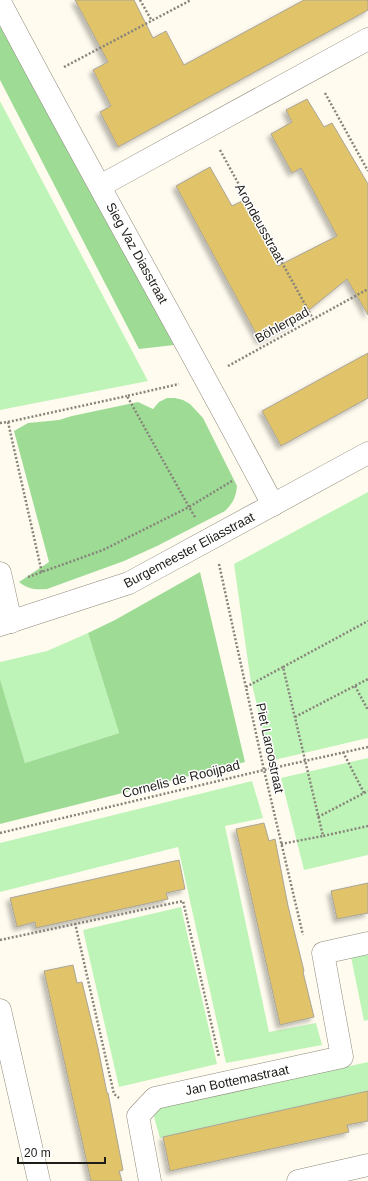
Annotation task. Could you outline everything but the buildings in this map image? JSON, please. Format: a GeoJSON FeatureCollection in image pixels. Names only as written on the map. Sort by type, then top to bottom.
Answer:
{"type":"FeatureCollection","features":[{"type":"Feature","properties":{"kind":"street","name":"Sieg Vaz Diasstraat"},"geometry":{"type":"LineString","coordinates":[[0,2],[41,80],[254,468],[272,504]]}},
{"type":"Feature","properties":{"kind":"street"},"geometry":{"type":"LineString","coordinates":[[100,186],[368,39]]}},
{"type":"Feature","properties":{"kind":"street","name":"Burgemeester Eliasstraat"},"geometry":{"type":"LineString","coordinates":[[6,623],[129,583],[368,453]]}},
{"type":"Feature","properties":{"kind":"street"},"geometry":{"type":"LineString","coordinates":[[0,573],[6,623]]}},
{"type":"Feature","properties":{"kind":"street"},"geometry":{"type":"LineString","coordinates":[[323,953],[368,942]]}},
{"type":"Feature","properties":{"kind":"street","name":"Jan Bottemastraat"},"geometry":{"type":"LineString","coordinates":[[138,1116],[155,1098],[342,1057],[323,953]]}},
{"type":"Feature","properties":{"kind":"street"},"geometry":{"type":"LineString","coordinates":[[0,1010],[9,1096],[39,1181]]}},
{"type":"Feature","properties":{"kind":"street"},"geometry":{"type":"LineString","coordinates":[[138,1116],[150,1181]]}},
{"type":"Feature","properties":{"kind":"street"},"geometry":{"type":"LineString","coordinates":[[298,1181],[368,1165]]}},
{"type":"Feature","properties":{"kind":"path"},"geometry":{"type":"LineString","coordinates":[[140,0],[152,21]]}},
{"type":"Feature","properties":{"kind":"path"},"geometry":{"type":"LineString","coordinates":[[41,80],[191,0]]}},
{"type":"Feature","properties":{"kind":"path"},"geometry":{"type":"LineString","coordinates":[[312,70],[368,171]]}},
{"type":"Feature","properties":{"kind":"path","name":"Arondeusstraat"},"geometry":{"type":"LineString","coordinates":[[207,126],[313,319]]}},
{"type":"Feature","properties":{"kind":"path","name":"Böhlerpad"},"geometry":{"type":"LineString","coordinates":[[0,423],[205,378],[368,289]]}},
{"type":"Feature","properties":{"kind":"path"},"geometry":{"type":"LineString","coordinates":[[127,396],[189,507]]}},
{"type":"Feature","properties":{"kind":"path"},"geometry":{"type":"LineString","coordinates":[[8,422],[42,573],[103,550],[189,507],[254,468]]}},
{"type":"Feature","properties":{"kind":"path","name":"Piet Laroostraat"},"geometry":{"type":"LineString","coordinates":[[208,541],[219,564],[264,770],[304,938],[323,953]]}},
{"type":"Feature","properties":{"kind":"path"},"geometry":{"type":"LineString","coordinates":[[246,686],[368,621]]}},
{"type":"Feature","properties":{"kind":"path"},"geometry":{"type":"LineString","coordinates":[[283,667],[323,836]]}},
{"type":"Feature","properties":{"kind":"path"},"geometry":{"type":"LineString","coordinates":[[295,717],[368,679]]}},
{"type":"Feature","properties":{"kind":"path"},"geometry":{"type":"LineString","coordinates":[[355,686],[368,710]]}},
{"type":"Feature","properties":{"kind":"path","name":"Cornelis de Rooijpad"},"geometry":{"type":"LineString","coordinates":[[0,833],[306,760],[368,747]]}},
{"type":"Feature","properties":{"kind":"path"},"geometry":{"type":"LineString","coordinates":[[344,752],[364,793]]}},
{"type":"Feature","properties":{"kind":"path"},"geometry":{"type":"LineString","coordinates":[[318,818],[368,791]]}},
{"type":"Feature","properties":{"kind":"path"},"geometry":{"type":"LineString","coordinates":[[281,844],[368,826]]}},
{"type":"Feature","properties":{"kind":"path"},"geometry":{"type":"LineString","coordinates":[[0,940],[183,901],[224,1083]]}},
{"type":"Feature","properties":{"kind":"path"},"geometry":{"type":"LineString","coordinates":[[75,923],[114,1094],[138,1116]]}},
{"type":"Feature","properties":{"kind":"green space"},"geometry":{"type":"Polygon","coordinates":[[[0,26],[174,345],[139,349],[0,80],[0,26]]]}},
{"type":"Feature","properties":{"kind":"green space"},"geometry":{"type":"Polygon","coordinates":[[[0,101],[148,381],[0,410],[0,101]]]}},
{"type":"Feature","properties":{"kind":"green space"},"geometry":{"type":"Polygon","coordinates":[[[167,398],[183,400],[190,404],[203,418],[237,486],[234,500],[230,505],[225,511],[124,561],[47,589],[32,588],[19,582],[49,562],[14,431],[28,423],[59,420],[138,402],[153,409],[159,402],[167,398]]]}},
{"type":"Feature","properties":{"kind":"green space"},"geometry":{"type":"Polygon","coordinates":[[[368,492],[368,738],[270,761],[250,676],[234,564],[368,492]]]}},
{"type":"Feature","properties":{"kind":"green space"},"geometry":{"type":"Polygon","coordinates":[[[200,572],[245,762],[0,824],[0,679],[25,763],[119,733],[88,633],[115,620],[200,572]]]}},
{"type":"Feature","properties":{"kind":"green space"},"geometry":{"type":"Polygon","coordinates":[[[88,633],[119,733],[25,763],[0,679],[0,662],[47,651],[88,633]]]}},
{"type":"Feature","properties":{"kind":"green space"},"geometry":{"type":"Polygon","coordinates":[[[368,758],[368,855],[304,870],[281,778],[368,758]]]}},
{"type":"Feature","properties":{"kind":"green space"},"geometry":{"type":"Polygon","coordinates":[[[252,781],[263,818],[225,826],[269,1032],[316,1023],[322,1045],[226,1063],[178,847],[0,892],[0,843],[252,781]]]}},
{"type":"Feature","properties":{"kind":"green space"},"geometry":{"type":"Polygon","coordinates":[[[181,907],[217,1064],[119,1087],[83,930],[181,907]]]}},
{"type":"Feature","properties":{"kind":"green space"},"geometry":{"type":"Polygon","coordinates":[[[368,952],[368,1020],[364,1021],[351,957],[368,952]]]}},
{"type":"Feature","properties":{"kind":"green space"},"geometry":{"type":"Polygon","coordinates":[[[368,1062],[368,1091],[160,1138],[152,1110],[368,1062]]]}}]}
